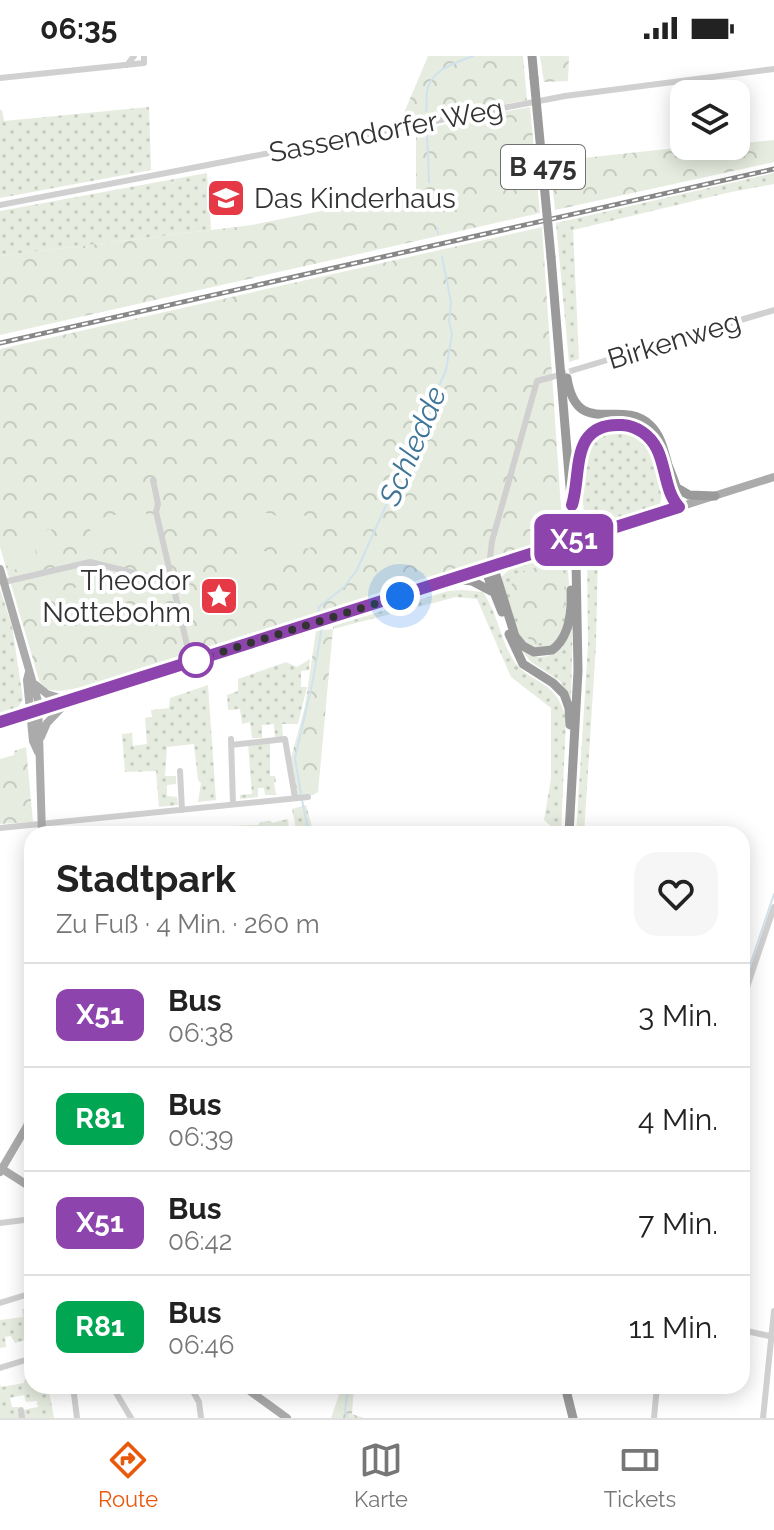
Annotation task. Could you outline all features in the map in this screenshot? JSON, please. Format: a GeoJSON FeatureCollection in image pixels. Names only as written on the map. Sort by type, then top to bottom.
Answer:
{"type":"FeatureCollection","features":[{"type":"Feature","properties":{"kind":"highway","name":"B 475"},"geometry":{"type":"LineString","coordinates":[[532,56],[576,565],[579,661],[570,826]]}},
{"type":"Feature","properties":{"kind":"highway"},"geometry":{"type":"LineString","coordinates":[[558,340],[563,345],[568,385],[574,401],[590,413],[629,415],[646,422],[660,440],[679,507]]}},
{"type":"Feature","properties":{"kind":"highway"},"geometry":{"type":"LineString","coordinates":[[572,505],[576,492],[576,463],[583,445],[601,429],[622,425],[641,431],[654,444],[672,498],[679,507]]}},
{"type":"Feature","properties":{"kind":"highway"},"geometry":{"type":"LineString","coordinates":[[675,485],[689,495],[715,496]]}},
{"type":"Feature","properties":{"kind":"highway"},"geometry":{"type":"LineString","coordinates":[[489,566],[496,575],[517,639],[526,649],[537,653],[555,649],[563,639],[571,609],[571,580],[576,565]]}},
{"type":"Feature","properties":{"kind":"highway"},"geometry":{"type":"LineString","coordinates":[[489,566],[488,577],[521,661],[564,694],[575,739]]}},
{"type":"Feature","properties":{"kind":"highway"},"geometry":{"type":"LineString","coordinates":[[452,579],[480,583],[494,593]]}},
{"type":"Feature","properties":{"kind":"highway"},"geometry":{"type":"LineString","coordinates":[[567,1394],[573,1418]]}},
{"type":"Feature","properties":{"kind":"main road"},"geometry":{"type":"LineString","coordinates":[[34,711],[774,477]]}},
{"type":"Feature","properties":{"kind":"main road"},"geometry":{"type":"LineString","coordinates":[[0,569],[34,681],[47,694],[69,700]]}},
{"type":"Feature","properties":{"kind":"main road"},"geometry":{"type":"LineString","coordinates":[[29,671],[27,680],[39,740],[41,824]]}},
{"type":"Feature","properties":{"kind":"main road"},"geometry":{"type":"LineString","coordinates":[[34,681],[33,741],[38,752]]}},
{"type":"Feature","properties":{"kind":"main road"},"geometry":{"type":"LineString","coordinates":[[39,740],[47,723],[69,700]]}},
{"type":"Feature","properties":{"kind":"main road"},"geometry":{"type":"LineString","coordinates":[[24,1131],[1,1170],[24,1183]]}},
{"type":"Feature","properties":{"kind":"main road"},"geometry":{"type":"LineString","coordinates":[[253,1394],[281,1416]]}},
{"type":"Feature","properties":{"kind":"street"},"geometry":{"type":"LineString","coordinates":[[127,65],[134,56]]}},
{"type":"Feature","properties":{"kind":"street"},"geometry":{"type":"LineString","coordinates":[[0,78],[144,63],[144,56]]}},
{"type":"Feature","properties":{"kind":"street","name":"Sassendorfer Weg"},"geometry":{"type":"LineString","coordinates":[[0,205],[565,96],[774,69]]}},
{"type":"Feature","properties":{"kind":"street","name":"Birkenweg"},"geometry":{"type":"LineString","coordinates":[[574,370],[774,310]]}},
{"type":"Feature","properties":{"kind":"street"},"geometry":{"type":"LineString","coordinates":[[489,566],[492,541],[537,381],[552,377]]}},
{"type":"Feature","properties":{"kind":"street"},"geometry":{"type":"LineString","coordinates":[[153,480],[158,504],[156,512],[191,662]]}},
{"type":"Feature","properties":{"kind":"street"},"geometry":{"type":"LineString","coordinates":[[4,582],[90,562],[171,582]]}},
{"type":"Feature","properties":{"kind":"street"},"geometry":{"type":"LineString","coordinates":[[0,722],[34,711]]}},
{"type":"Feature","properties":{"kind":"street"},"geometry":{"type":"LineString","coordinates":[[233,804],[231,742],[285,739],[295,798]]}},
{"type":"Feature","properties":{"kind":"street"},"geometry":{"type":"LineString","coordinates":[[180,771],[182,810]]}},
{"type":"Feature","properties":{"kind":"street"},"geometry":{"type":"LineString","coordinates":[[0,828],[308,797]]}},
{"type":"Feature","properties":{"kind":"street"},"geometry":{"type":"LineString","coordinates":[[750,978],[774,907]]}},
{"type":"Feature","properties":{"kind":"street"},"geometry":{"type":"LineString","coordinates":[[0,1223],[24,1220]]}},
{"type":"Feature","properties":{"kind":"street"},"geometry":{"type":"LineString","coordinates":[[0,1303],[24,1296]]}},
{"type":"Feature","properties":{"kind":"street"},"geometry":{"type":"LineString","coordinates":[[763,1418],[774,1311]]}},
{"type":"Feature","properties":{"kind":"street"},"geometry":{"type":"LineString","coordinates":[[750,1332],[773,1337]]}},
{"type":"Feature","properties":{"kind":"street"},"geometry":{"type":"LineString","coordinates":[[0,1368],[24,1360]]}},
{"type":"Feature","properties":{"kind":"street"},"geometry":{"type":"LineString","coordinates":[[74,1394],[77,1418]]}},
{"type":"Feature","properties":{"kind":"street"},"geometry":{"type":"LineString","coordinates":[[117,1394],[131,1418]]}},
{"type":"Feature","properties":{"kind":"street"},"geometry":{"type":"LineString","coordinates":[[194,1394],[201,1418]]}},
{"type":"Feature","properties":{"kind":"street"},"geometry":{"type":"LineString","coordinates":[[654,1418],[656,1394]]}},
{"type":"Feature","properties":{"kind":"green space"},"geometry":{"type":"Polygon","coordinates":[[[428,56],[523,56],[527,100],[409,122],[404,113],[428,56]]]}},
{"type":"Feature","properties":{"kind":"green space"},"geometry":{"type":"Polygon","coordinates":[[[540,56],[569,56],[568,81],[544,82],[540,56]]]}},
{"type":"Feature","properties":{"kind":"green space"},"geometry":{"type":"Polygon","coordinates":[[[149,107],[151,170],[0,198],[0,110],[4,121],[149,107]]]}},
{"type":"Feature","properties":{"kind":"green space"},"geometry":{"type":"Polygon","coordinates":[[[530,107],[540,213],[0,335],[0,256],[252,225],[416,192],[416,133],[459,120],[530,107]]]}},
{"type":"Feature","properties":{"kind":"green space"},"geometry":{"type":"Polygon","coordinates":[[[774,140],[774,162],[555,210],[549,154],[582,149],[584,158],[670,149],[670,160],[750,160],[750,143],[774,140]]]}},
{"type":"Feature","properties":{"kind":"green space"},"geometry":{"type":"Polygon","coordinates":[[[207,173],[211,230],[0,256],[0,211],[207,173]]]}},
{"type":"Feature","properties":{"kind":"green space"},"geometry":{"type":"Polygon","coordinates":[[[774,173],[774,184],[573,230],[579,359],[569,362],[556,223],[774,173]]]}},
{"type":"Feature","properties":{"kind":"green space"},"geometry":{"type":"Polygon","coordinates":[[[542,227],[563,537],[86,687],[59,691],[45,689],[39,680],[0,547],[0,349],[542,227]]]}},
{"type":"Feature","properties":{"kind":"green space"},"geometry":{"type":"Polygon","coordinates":[[[618,429],[631,431],[648,445],[660,482],[659,508],[587,530],[581,484],[584,455],[591,443],[602,434],[618,429]]]}},
{"type":"Feature","properties":{"kind":"green space"},"geometry":{"type":"Polygon","coordinates":[[[145,508],[152,538],[95,551],[88,521],[145,508]]]}},
{"type":"Feature","properties":{"kind":"green space"},"geometry":{"type":"Polygon","coordinates":[[[249,508],[278,516],[271,545],[242,538],[249,508]]]}},
{"type":"Feature","properties":{"kind":"green space"},"geometry":{"type":"Polygon","coordinates":[[[287,511],[318,519],[310,549],[279,541],[287,511]]]}},
{"type":"Feature","properties":{"kind":"green space"},"geometry":{"type":"Polygon","coordinates":[[[51,529],[58,559],[43,563],[36,533],[51,529]]]}},
{"type":"Feature","properties":{"kind":"green space"},"geometry":{"type":"Polygon","coordinates":[[[32,534],[38,564],[9,571],[2,540],[32,534]]]}},
{"type":"Feature","properties":{"kind":"green space"},"geometry":{"type":"Polygon","coordinates":[[[240,544],[268,552],[260,582],[231,574],[240,544]]]}},
{"type":"Feature","properties":{"kind":"green space"},"geometry":{"type":"Polygon","coordinates":[[[598,548],[596,644],[585,826],[577,826],[588,646],[587,551],[598,548]]]}},
{"type":"Feature","properties":{"kind":"green space"},"geometry":{"type":"Polygon","coordinates":[[[566,551],[569,592],[566,622],[556,643],[545,649],[535,649],[527,644],[513,623],[502,576],[509,570],[566,551]]]}},
{"type":"Feature","properties":{"kind":"green space"},"geometry":{"type":"Polygon","coordinates":[[[563,559],[561,623],[552,641],[535,644],[519,622],[511,575],[563,559]]]}},
{"type":"Feature","properties":{"kind":"green space"},"geometry":{"type":"Polygon","coordinates":[[[89,579],[95,588],[90,599],[64,595],[44,601],[42,594],[45,591],[67,593],[89,579]]]}},
{"type":"Feature","properties":{"kind":"green space"},"geometry":{"type":"Polygon","coordinates":[[[0,589],[12,626],[23,699],[17,709],[0,714],[0,589]]]}},
{"type":"Feature","properties":{"kind":"green space"},"geometry":{"type":"Polygon","coordinates":[[[448,591],[483,592],[512,658],[526,673],[549,688],[561,705],[566,718],[561,826],[551,826],[544,820],[551,779],[551,708],[511,677],[477,599],[456,597],[333,629],[333,626],[448,591]]]}},
{"type":"Feature","properties":{"kind":"green space"},"geometry":{"type":"Polygon","coordinates":[[[573,620],[571,700],[560,681],[531,662],[520,648],[539,657],[547,656],[561,646],[573,620]]]}},
{"type":"Feature","properties":{"kind":"green space"},"geometry":{"type":"Polygon","coordinates":[[[333,629],[318,792],[297,795],[291,758],[305,706],[316,631],[333,629]]]}},
{"type":"Feature","properties":{"kind":"green space"},"geometry":{"type":"Polygon","coordinates":[[[310,659],[309,670],[301,671],[301,687],[307,687],[298,724],[282,724],[283,737],[275,737],[274,724],[262,725],[262,738],[252,738],[250,722],[242,724],[240,709],[228,710],[227,695],[238,691],[238,679],[286,662],[297,667],[310,659]]]}},
{"type":"Feature","properties":{"kind":"green space"},"geometry":{"type":"Polygon","coordinates":[[[208,685],[216,800],[198,802],[201,783],[198,780],[194,744],[167,747],[165,776],[176,776],[176,784],[167,785],[167,796],[177,797],[178,805],[159,807],[156,771],[125,772],[122,734],[132,733],[133,746],[147,744],[145,718],[152,717],[151,710],[169,708],[170,698],[208,685]]]}},
{"type":"Feature","properties":{"kind":"green space"},"geometry":{"type":"Polygon","coordinates":[[[270,741],[270,776],[275,776],[276,795],[265,795],[264,788],[258,788],[258,797],[240,799],[240,795],[252,794],[248,744],[270,741]]]}},
{"type":"Feature","properties":{"kind":"green space"},"geometry":{"type":"Polygon","coordinates":[[[26,747],[33,822],[0,824],[0,759],[26,747]]]}},
{"type":"Feature","properties":{"kind":"green space"},"geometry":{"type":"Polygon","coordinates":[[[306,805],[312,826],[295,826],[292,809],[306,805]]]}},
{"type":"Feature","properties":{"kind":"green space"},"geometry":{"type":"Polygon","coordinates":[[[288,819],[288,826],[230,826],[271,821],[288,819]]]}},
{"type":"Feature","properties":{"kind":"green space"},"geometry":{"type":"Polygon","coordinates":[[[24,1309],[24,1340],[15,1343],[11,1336],[5,1337],[6,1347],[0,1348],[0,1320],[23,1317],[24,1309]]]}},
{"type":"Feature","properties":{"kind":"green space"},"geometry":{"type":"Polygon","coordinates":[[[24,1383],[24,1394],[50,1394],[54,1418],[24,1418],[23,1410],[38,1407],[37,1401],[26,1402],[24,1395],[10,1398],[12,1407],[18,1407],[20,1418],[0,1418],[0,1384],[1,1387],[24,1383]]]}},
{"type":"Feature","properties":{"kind":"green space"},"geometry":{"type":"Polygon","coordinates":[[[339,1394],[353,1394],[352,1414],[364,1418],[331,1418],[339,1394]]]}},
{"type":"Feature","properties":{"kind":"waterway","name":"Schledde"},"geometry":{"type":"LineString","coordinates":[[426,111],[427,91],[433,77],[473,56]]}},
{"type":"Feature","properties":{"kind":"waterway","name":"Schledde"},"geometry":{"type":"LineString","coordinates":[[427,134],[429,182]]}},
{"type":"Feature","properties":{"kind":"waterway","name":"Schledde"},"geometry":{"type":"LineString","coordinates":[[437,228],[438,234]]}},
{"type":"Feature","properties":{"kind":"waterway","name":"Schledde"},"geometry":{"type":"LineString","coordinates":[[318,615],[319,607],[344,587],[357,570],[410,452],[438,402],[452,334],[449,322],[451,302],[442,257]]}},
{"type":"Feature","properties":{"kind":"waterway","name":"Schledde"},"geometry":{"type":"LineString","coordinates":[[301,794],[295,758],[322,627]]}},
{"type":"Feature","properties":{"kind":"waterway","name":"Schledde"},"geometry":{"type":"LineString","coordinates":[[302,800],[307,826]]}},
{"type":"Feature","properties":{"kind":"waterway"},"geometry":{"type":"LineString","coordinates":[[750,965],[774,894]]}},
{"type":"Feature","properties":{"kind":"waterway","name":"Schledde"},"geometry":{"type":"LineString","coordinates":[[347,1394],[347,1418]]}},
{"type":"Feature","properties":{"kind":"tunnel"},"geometry":{"type":"LineString","coordinates":[[552,377],[574,370]]}},
{"type":"Feature","properties":{"kind":"railway"},"geometry":{"type":"LineString","coordinates":[[0,343],[774,169]]}},
{"type":"Feature","properties":{"kind":"bus line","name":"X51"},"geometry":{"type":"LineString","coordinates":[[0,722],[679,507],[672,498],[654,444],[641,431],[622,425],[601,429],[583,445],[576,463],[576,492],[572,505]]}},
{"type":"Feature","properties":{"kind":"place","name":"Das Kinderhaus"},"geometry":{"type":"Point","coordinates":[226,198]}},
{"type":"Feature","properties":{"kind":"place","name":"Theodor Nottebohm"},"geometry":{"type":"Point","coordinates":[219,596]}},
{"type":"Feature","properties":{"kind":"route"},"geometry":{"type":"LineString","coordinates":[[196,660],[400,596]]}}]}
